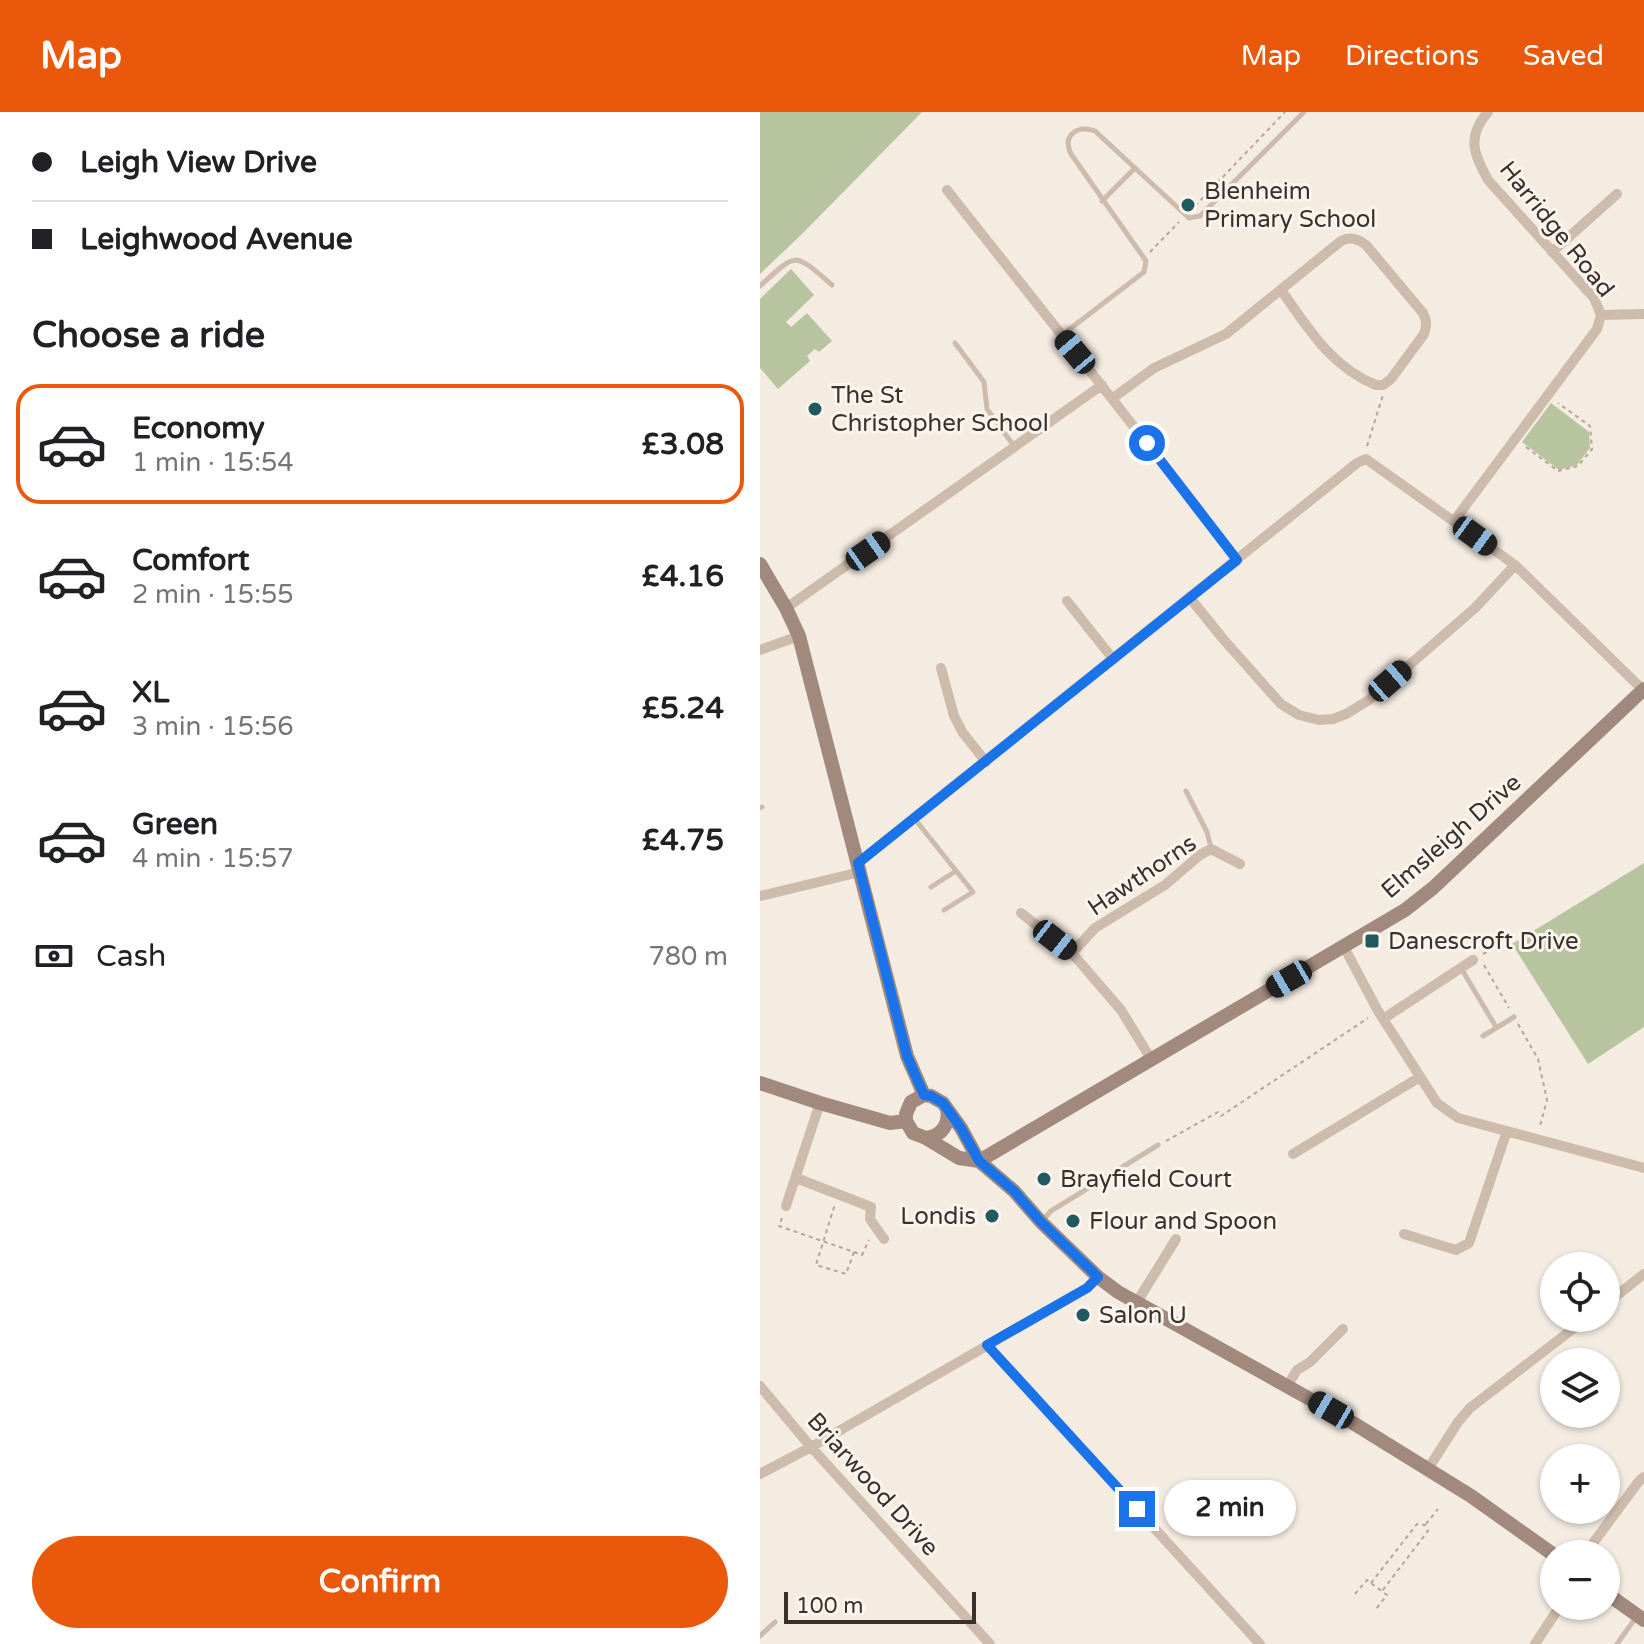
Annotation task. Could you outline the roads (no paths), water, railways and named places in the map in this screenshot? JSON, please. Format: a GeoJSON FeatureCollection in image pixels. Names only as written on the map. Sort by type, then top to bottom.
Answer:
{"type":"FeatureCollection","features":[{"type":"Feature","properties":{"kind":"street","name":"Harridge Road"},"geometry":{"type":"LineString","coordinates":[[1454,521],[1597,329],[1601,315],[1594,298],[1488,180],[1476,157],[1474,142],[1476,129],[1488,112]]}},
{"type":"Feature","properties":{"kind":"street"},"geometry":{"type":"LineString","coordinates":[[947,190],[1237,560]]}},
{"type":"Feature","properties":{"kind":"street"},"geometry":{"type":"LineString","coordinates":[[1552,252],[1617,194]]}},
{"type":"Feature","properties":{"kind":"street"},"geometry":{"type":"LineString","coordinates":[[1113,398],[1154,368],[1226,334],[1341,241],[1353,238],[1366,245],[1427,320],[1424,334],[1391,379],[1383,385],[1371,384],[1323,348],[1281,290]]}},
{"type":"Feature","properties":{"kind":"street"},"geometry":{"type":"LineString","coordinates":[[1601,315],[1644,314]]}},
{"type":"Feature","properties":{"kind":"street"},"geometry":{"type":"LineString","coordinates":[[786,608],[1102,385]]}},
{"type":"Feature","properties":{"kind":"street"},"geometry":{"type":"LineString","coordinates":[[760,896],[859,868],[914,818],[1357,463],[1366,459],[1515,565],[1644,690]]}},
{"type":"Feature","properties":{"kind":"street"},"geometry":{"type":"LineString","coordinates":[[760,564],[799,636],[907,1056],[924,1095]]}},
{"type":"Feature","properties":{"kind":"street"},"geometry":{"type":"LineString","coordinates":[[1190,598],[1281,704],[1299,715],[1319,720],[1333,719],[1369,700],[1475,608],[1515,565]]}},
{"type":"Feature","properties":{"kind":"street"},"geometry":{"type":"LineString","coordinates":[[1067,601],[1113,659]]}},
{"type":"Feature","properties":{"kind":"street"},"geometry":{"type":"LineString","coordinates":[[760,650],[799,636]]}},
{"type":"Feature","properties":{"kind":"street"},"geometry":{"type":"LineString","coordinates":[[941,668],[954,716],[986,762]]}},
{"type":"Feature","properties":{"kind":"street","name":"Elmsleigh Drive"},"geometry":{"type":"LineString","coordinates":[[979,1161],[1405,910],[1433,888],[1644,690]]}},
{"type":"Feature","properties":{"kind":"street","name":"Hawthorns"},"geometry":{"type":"LineString","coordinates":[[1072,953],[1095,928],[1165,885],[1211,849],[1240,864]]}},
{"type":"Feature","properties":{"kind":"street"},"geometry":{"type":"LineString","coordinates":[[1021,913],[1072,953],[1121,1010],[1151,1059]]}},
{"type":"Feature","properties":{"kind":"street"},"geometry":{"type":"LineString","coordinates":[[1344,947],[1380,1015],[1437,1103],[1458,1118],[1644,1168]]}},
{"type":"Feature","properties":{"kind":"street"},"geometry":{"type":"LineString","coordinates":[[1380,1015],[1473,960]]}},
{"type":"Feature","properties":{"kind":"street"},"geometry":{"type":"LineString","coordinates":[[1293,1154],[1420,1077]]}},
{"type":"Feature","properties":{"kind":"street"},"geometry":{"type":"LineString","coordinates":[[760,1083],[890,1123],[906,1121]]}},
{"type":"Feature","properties":{"kind":"street"},"geometry":{"type":"LineString","coordinates":[[979,1161],[959,1158],[913,1133],[906,1121],[907,1107],[917,1097],[938,1098],[961,1128],[979,1161],[1014,1191],[1098,1277],[1428,1469],[1540,1545]]}},
{"type":"Feature","properties":{"kind":"street"},"geometry":{"type":"LineString","coordinates":[[786,1206],[820,1103]]}},
{"type":"Feature","properties":{"kind":"street"},"geometry":{"type":"LineString","coordinates":[[926,1138],[944,1129],[947,1109]]}},
{"type":"Feature","properties":{"kind":"street"},"geometry":{"type":"LineString","coordinates":[[1404,1234],[1456,1250],[1469,1243],[1507,1131]]}},
{"type":"Feature","properties":{"kind":"street"},"geometry":{"type":"LineString","coordinates":[[796,1178],[871,1207],[870,1219],[882,1235]]}},
{"type":"Feature","properties":{"kind":"street"},"geometry":{"type":"LineString","coordinates":[[1137,1302],[1176,1239]]}},
{"type":"Feature","properties":{"kind":"street"},"geometry":{"type":"LineString","coordinates":[[1620,1293],[1644,1274]]}},
{"type":"Feature","properties":{"kind":"street"},"geometry":{"type":"LineString","coordinates":[[760,1474],[1087,1288],[1098,1277]]}},
{"type":"Feature","properties":{"kind":"street"},"geometry":{"type":"LineString","coordinates":[[1288,1385],[1297,1370],[1310,1362],[1343,1329]]}},
{"type":"Feature","properties":{"kind":"street"},"geometry":{"type":"LineString","coordinates":[[1428,1469],[1470,1408],[1569,1332]]}},
{"type":"Feature","properties":{"kind":"street"},"geometry":{"type":"LineString","coordinates":[[987,1345],[1260,1644]]}},
{"type":"Feature","properties":{"kind":"street","name":"Briarwood Drive"},"geometry":{"type":"LineString","coordinates":[[760,1386],[811,1447],[990,1644]]}},
{"type":"Feature","properties":{"kind":"street"},"geometry":{"type":"LineString","coordinates":[[1595,1540],[1644,1477]]}},
{"type":"Feature","properties":{"kind":"street"},"geometry":{"type":"LineString","coordinates":[[1620,1603],[1641,1618]]}},
{"type":"Feature","properties":{"kind":"street"},"geometry":{"type":"LineString","coordinates":[[1535,1644],[1551,1620]]}},
{"type":"Feature","properties":{"kind":"lane"},"geometry":{"type":"LineString","coordinates":[[1061,335],[1144,272],[1146,261],[1071,154],[1067,146],[1069,138],[1076,131],[1085,127],[1095,131],[1189,218],[1200,216],[1304,112]]}},
{"type":"Feature","properties":{"kind":"lane"},"geometry":{"type":"LineString","coordinates":[[1102,201],[1135,168]]}},
{"type":"Feature","properties":{"kind":"lane"},"geometry":{"type":"LineString","coordinates":[[760,286],[785,263],[794,260],[810,266],[832,285]]}},
{"type":"Feature","properties":{"kind":"lane"},"geometry":{"type":"LineString","coordinates":[[955,343],[984,382],[987,409],[1015,447]]}},
{"type":"Feature","properties":{"kind":"lane"},"geometry":{"type":"LineString","coordinates":[[1186,791],[1207,832],[1211,849]]}},
{"type":"Feature","properties":{"kind":"lane"},"geometry":{"type":"LineString","coordinates":[[914,818],[973,892],[944,910]]}},
{"type":"Feature","properties":{"kind":"lane"},"geometry":{"type":"LineString","coordinates":[[931,887],[956,871]]}},
{"type":"Feature","properties":{"kind":"lane"},"geometry":{"type":"LineString","coordinates":[[1461,968],[1496,1027]]}},
{"type":"Feature","properties":{"kind":"lane"},"geometry":{"type":"LineString","coordinates":[[1483,1036],[1514,1017]]}},
{"type":"Feature","properties":{"kind":"lane"},"geometry":{"type":"LineString","coordinates":[[1041,1222],[1051,1211],[1158,1145]]}},
{"type":"Feature","properties":{"kind":"lane"},"geometry":{"type":"LineString","coordinates":[[1617,1644],[1641,1618]]}},
{"type":"Feature","properties":{"kind":"lane"},"geometry":{"type":"LineString","coordinates":[[760,1636],[775,1622]]}},
{"type":"Feature","properties":{"kind":"place","name":"Blenheim Primary School"},"geometry":{"type":"Point","coordinates":[1188,205]}},
{"type":"Feature","properties":{"kind":"place","name":"The St Christopher School"},"geometry":{"type":"Point","coordinates":[815,409]}},
{"type":"Feature","properties":{"kind":"place","name":"Danescroft Drive"},"geometry":{"type":"Point","coordinates":[1372,941]}},
{"type":"Feature","properties":{"kind":"place","name":"Brayfield Court"},"geometry":{"type":"Point","coordinates":[1044,1179]}},
{"type":"Feature","properties":{"kind":"place","name":"Londis"},"geometry":{"type":"Point","coordinates":[992,1216]}},
{"type":"Feature","properties":{"kind":"place","name":"Flour and Spoon"},"geometry":{"type":"Point","coordinates":[1073,1221]}},
{"type":"Feature","properties":{"kind":"place","name":"Salon U"},"geometry":{"type":"Point","coordinates":[1083,1315]}}]}
